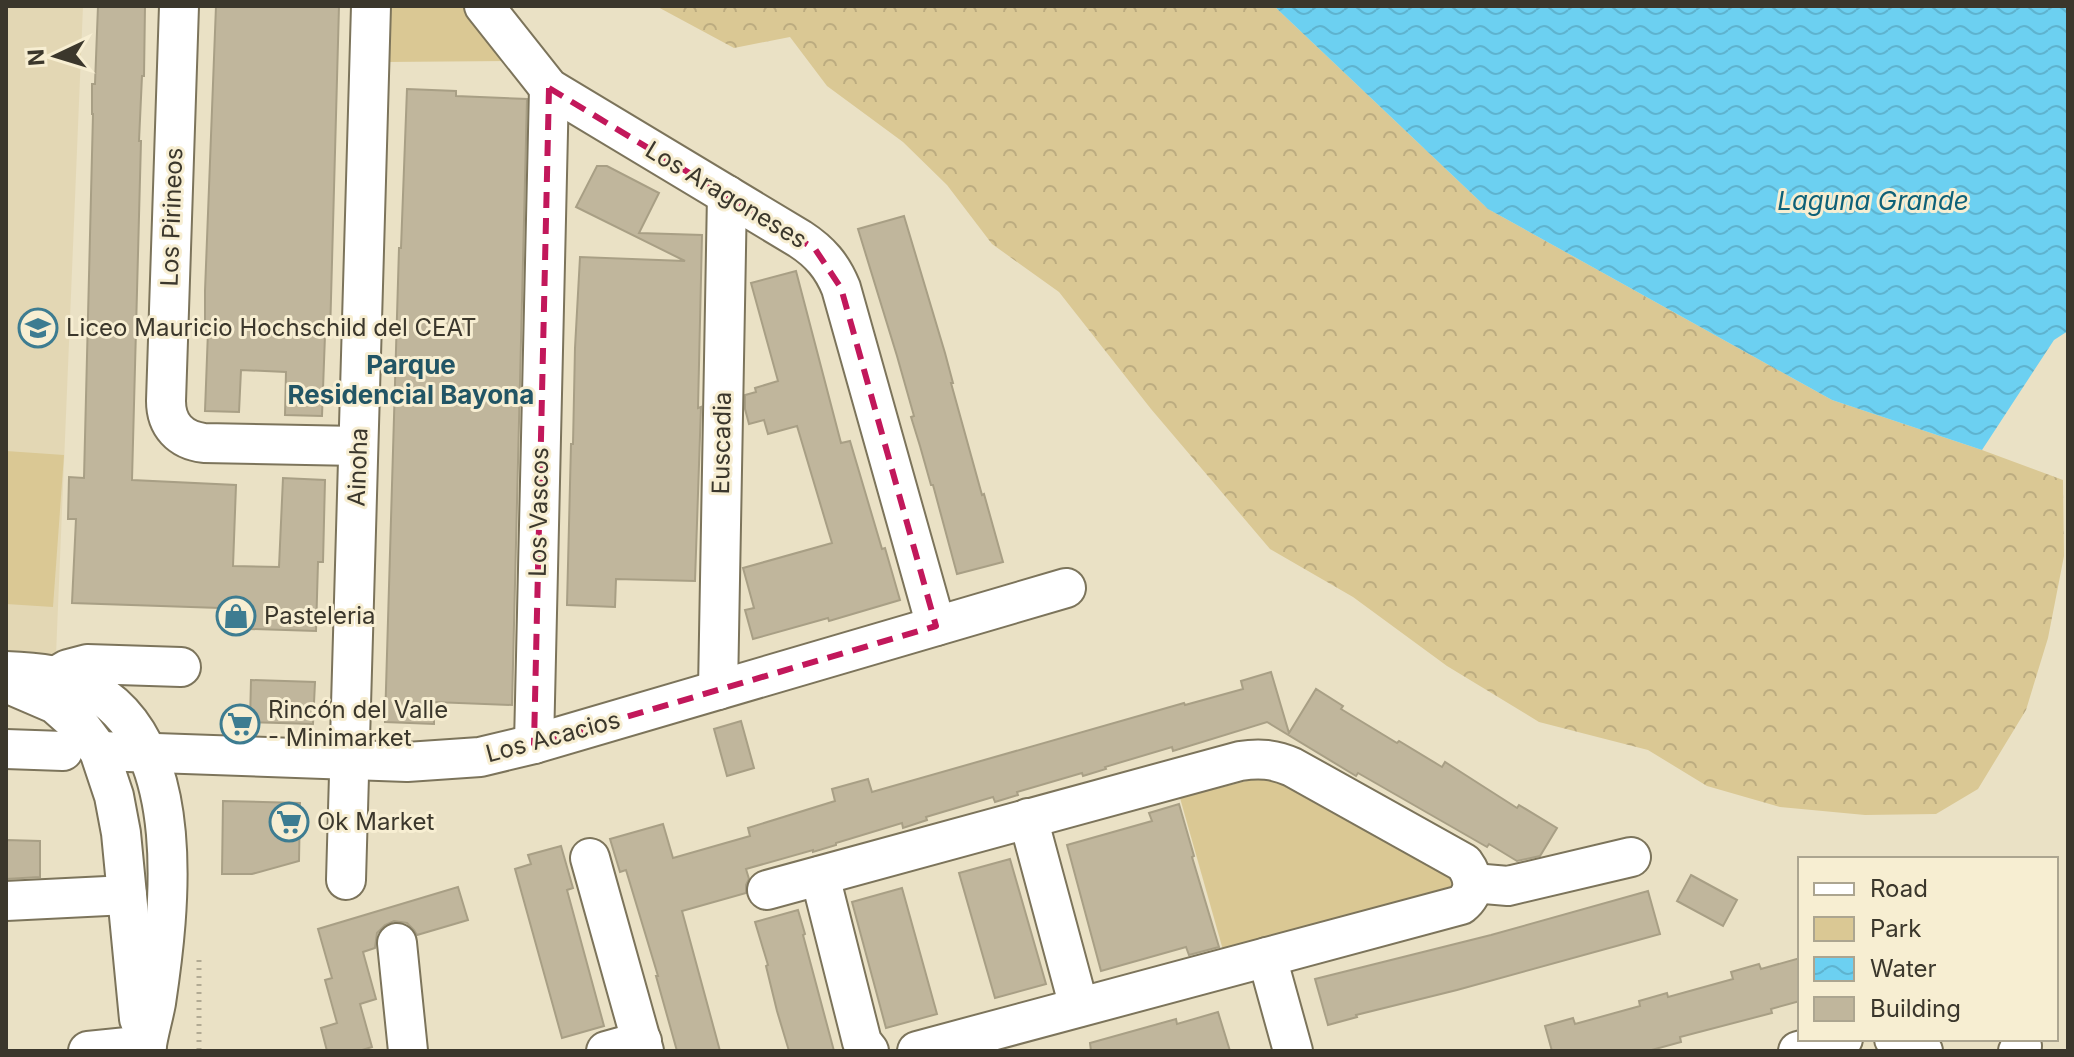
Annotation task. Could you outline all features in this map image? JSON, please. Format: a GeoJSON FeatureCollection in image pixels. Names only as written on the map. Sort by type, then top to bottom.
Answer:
{"type":"FeatureCollection","features":[{"type":"Feature","properties":{"kind":"street","name":"Los Pirineos"},"geometry":{"type":"LineString","coordinates":[[179,6],[166,401],[170,422],[184,438],[194,442],[358,446]]}},
{"type":"Feature","properties":{"kind":"street","name":"Ainoha"},"geometry":{"type":"LineString","coordinates":[[346,880],[371,6]]}},
{"type":"Feature","properties":{"kind":"street","name":"Los Aragoneses"},"geometry":{"type":"LineString","coordinates":[[484,6],[549,88],[815,249],[827,261],[841,288],[936,626]]}},
{"type":"Feature","properties":{"kind":"street","name":"Los Vascos"},"geometry":{"type":"LineString","coordinates":[[534,744],[549,88]]}},
{"type":"Feature","properties":{"kind":"street","name":"Euscadia"},"geometry":{"type":"LineString","coordinates":[[718,690],[727,195]]}},
{"type":"Feature","properties":{"kind":"street","name":"Los Acacios"},"geometry":{"type":"LineString","coordinates":[[6,749],[407,762],[480,757],[534,744],[1066,588]]}},
{"type":"Feature","properties":{"kind":"street"},"geometry":{"type":"LineString","coordinates":[[56,676],[87,664],[181,667]]}},
{"type":"Feature","properties":{"kind":"street"},"geometry":{"type":"LineString","coordinates":[[6,671],[56,676],[84,686],[108,700],[134,727],[156,776],[165,817],[166,876],[162,955],[146,1048]]}},
{"type":"Feature","properties":{"kind":"street"},"geometry":{"type":"LineString","coordinates":[[6,683],[55,704],[81,727],[81,751],[114,796],[121,833],[137,1011],[146,1048]]}},
{"type":"Feature","properties":{"kind":"street"},"geometry":{"type":"LineString","coordinates":[[767,890],[1240,761],[1267,759],[1292,767],[1464,863],[1471,872],[1473,883],[1468,899],[1461,905],[917,1051]]}},
{"type":"Feature","properties":{"kind":"street"},"geometry":{"type":"LineString","coordinates":[[1028,818],[1079,1007]]}},
{"type":"Feature","properties":{"kind":"street"},"geometry":{"type":"LineString","coordinates":[[1473,883],[1508,886],[1631,857]]}},
{"type":"Feature","properties":{"kind":"street"},"geometry":{"type":"LineString","coordinates":[[590,858],[631,1048]]}},
{"type":"Feature","properties":{"kind":"street"},"geometry":{"type":"LineString","coordinates":[[6,901],[126,888],[166,876]]}},
{"type":"Feature","properties":{"kind":"street"},"geometry":{"type":"LineString","coordinates":[[820,876],[862,1042],[869,1051]]}},
{"type":"Feature","properties":{"kind":"street"},"geometry":{"type":"LineString","coordinates":[[397,943],[408,1051]]}},
{"type":"Feature","properties":{"kind":"street"},"geometry":{"type":"LineString","coordinates":[[1267,957],[1293,1051]]}},
{"type":"Feature","properties":{"kind":"street"},"geometry":{"type":"LineString","coordinates":[[1798,1051],[1836,1041]]}},
{"type":"Feature","properties":{"kind":"street"},"geometry":{"type":"LineString","coordinates":[[1901,1041],[1923,1051]]}},
{"type":"Feature","properties":{"kind":"street"},"geometry":{"type":"LineString","coordinates":[[88,1051],[146,1048]]}},
{"type":"Feature","properties":{"kind":"highlighted area"},"geometry":{"type":"Polygon","coordinates":[[[549,88],[815,249],[841,288],[936,626],[534,744],[549,88]]]}},
{"type":"Feature","properties":{"kind":"shaded area","name":"Liceo Mauricio Hochschild del CEAT"},"geometry":{"type":"Polygon","coordinates":[[[6,6],[83,6],[56,655],[6,651],[6,6]]]}},
{"type":"Feature","properties":{"kind":"green space"},"geometry":{"type":"Polygon","coordinates":[[[387,6],[474,6],[509,61],[385,62],[387,6]]]}},
{"type":"Feature","properties":{"kind":"green space"},"geometry":{"type":"Polygon","coordinates":[[[656,6],[1274,6],[1488,209],[1832,400],[2063,480],[2064,556],[2048,638],[2026,710],[1978,789],[1936,814],[1865,815],[1780,807],[1707,786],[1648,750],[1539,722],[1447,666],[1353,597],[1270,549],[1151,409],[1059,292],[992,244],[947,185],[903,142],[827,86],[790,37],[734,48],[656,6]]]}},
{"type":"Feature","properties":{"kind":"green space"},"geometry":{"type":"Polygon","coordinates":[[[6,451],[64,455],[53,607],[6,604],[6,451]]]}},
{"type":"Feature","properties":{"kind":"green space"},"geometry":{"type":"Polygon","coordinates":[[[1266,776],[1460,884],[1223,950],[1180,798],[1266,776]]]}},
{"type":"Feature","properties":{"kind":"water","name":"Laguna Grande"},"geometry":{"type":"Polygon","coordinates":[[[1274,6],[2068,6],[2068,331],[2054,340],[1982,450],[1832,400],[1488,209],[1274,6]]]}},
{"type":"Feature","properties":{"kind":"building"},"geometry":{"type":"Polygon","coordinates":[[[98,6],[145,6],[132,480],[236,485],[233,566],[279,567],[283,478],[325,480],[323,562],[318,562],[316,631],[250,629],[250,609],[72,603],[76,519],[68,519],[69,477],[84,478],[92,84],[95,84],[98,6]]]}},
{"type":"Feature","properties":{"kind":"building"},"geometry":{"type":"Polygon","coordinates":[[[216,6],[339,6],[330,335],[325,335],[322,416],[285,415],[286,372],[241,370],[239,412],[205,411],[208,331],[205,331],[205,291],[216,6]]]}},
{"type":"Feature","properties":{"kind":"building"},"geometry":{"type":"Polygon","coordinates":[[[407,89],[456,91],[456,96],[527,99],[512,705],[434,702],[434,724],[385,722],[399,248],[407,89]]]}},
{"type":"Feature","properties":{"kind":"building"},"geometry":{"type":"Polygon","coordinates":[[[597,166],[607,166],[659,193],[639,233],[702,235],[698,408],[701,407],[695,581],[616,579],[615,607],[567,605],[580,257],[685,261],[576,207],[597,166]]]}},
{"type":"Feature","properties":{"kind":"building"},"geometry":{"type":"Polygon","coordinates":[[[904,216],[1003,562],[957,574],[911,417],[914,416],[897,356],[858,229],[904,216]]]}},
{"type":"Feature","properties":{"kind":"building"},"geometry":{"type":"Polygon","coordinates":[[[796,271],[841,443],[850,441],[900,600],[753,639],[745,610],[754,608],[743,568],[832,543],[797,426],[768,434],[764,420],[749,424],[745,409],[745,395],[756,392],[755,388],[778,381],[751,283],[796,271]]]}},
{"type":"Feature","properties":{"kind":"building"},"geometry":{"type":"Polygon","coordinates":[[[1271,672],[1289,733],[1316,689],[1343,706],[1341,709],[1397,743],[1399,741],[1442,767],[1445,762],[1517,808],[1519,805],[1557,828],[1540,856],[1517,861],[1489,844],[1487,847],[1358,773],[1356,776],[1267,722],[1173,751],[1172,747],[1083,776],[1082,773],[1017,792],[1018,795],[995,802],[993,797],[926,817],[927,820],[903,828],[902,823],[813,852],[746,869],[749,879],[746,893],[682,911],[720,1051],[677,1051],[626,870],[620,872],[610,839],[663,824],[673,858],[750,836],[748,828],[835,801],[832,789],[868,779],[872,792],[1243,689],[1241,681],[1271,672]]]}},
{"type":"Feature","properties":{"kind":"building"},"geometry":{"type":"Polygon","coordinates":[[[251,680],[315,682],[313,724],[250,722],[251,680]]]}},
{"type":"Feature","properties":{"kind":"building"},"geometry":{"type":"Polygon","coordinates":[[[741,721],[754,768],[727,776],[714,729],[741,721]]]}},
{"type":"Feature","properties":{"kind":"building"},"geometry":{"type":"Polygon","coordinates":[[[223,801],[300,803],[299,861],[252,874],[222,874],[223,801]]]}},
{"type":"Feature","properties":{"kind":"building"},"geometry":{"type":"Polygon","coordinates":[[[1179,804],[1219,947],[1189,955],[1186,947],[1101,971],[1067,845],[1152,821],[1149,813],[1179,804]]]}},
{"type":"Feature","properties":{"kind":"building"},"geometry":{"type":"Polygon","coordinates":[[[6,840],[40,841],[40,877],[6,879],[6,840]]]}},
{"type":"Feature","properties":{"kind":"building"},"geometry":{"type":"Polygon","coordinates":[[[561,846],[573,888],[567,890],[604,1026],[562,1038],[515,869],[531,864],[528,855],[561,846]]]}},
{"type":"Feature","properties":{"kind":"building"},"geometry":{"type":"Polygon","coordinates":[[[1010,859],[1046,984],[995,998],[959,873],[1010,859]]]}},
{"type":"Feature","properties":{"kind":"building"},"geometry":{"type":"Polygon","coordinates":[[[1691,875],[1737,900],[1723,926],[1677,901],[1691,875]]]}},
{"type":"Feature","properties":{"kind":"building"},"geometry":{"type":"Polygon","coordinates":[[[458,887],[468,920],[417,935],[407,923],[394,921],[377,933],[375,948],[363,952],[376,999],[360,1004],[372,1047],[359,1051],[327,1051],[321,1028],[337,1023],[325,980],[332,978],[318,929],[458,887]]]}},
{"type":"Feature","properties":{"kind":"building"},"geometry":{"type":"Polygon","coordinates":[[[902,888],[937,1014],[886,1028],[852,902],[902,888]]]}},
{"type":"Feature","properties":{"kind":"building"},"geometry":{"type":"Polygon","coordinates":[[[1648,891],[1660,934],[1328,1025],[1315,979],[1491,935],[1648,891]]]}},
{"type":"Feature","properties":{"kind":"building"},"geometry":{"type":"Polygon","coordinates":[[[798,910],[834,1051],[789,1051],[777,1011],[755,922],[798,910]]]}},
{"type":"Feature","properties":{"kind":"building"},"geometry":{"type":"Polygon","coordinates":[[[1798,959],[1798,1002],[1771,1009],[1772,1013],[1680,1037],[1681,1042],[1648,1051],[1552,1051],[1545,1026],[1573,1018],[1575,1024],[1640,1006],[1639,1001],[1667,993],[1668,997],[1733,979],[1731,972],[1759,964],[1761,969],[1798,959]]]}},
{"type":"Feature","properties":{"kind":"building"},"geometry":{"type":"Polygon","coordinates":[[[1218,1012],[1230,1051],[1091,1051],[1090,1043],[1176,1019],[1177,1024],[1218,1012]]]}},
{"type":"Feature","properties":{"kind":"place","name":"Liceo Mauricio Hochschild del CEAT"},"geometry":{"type":"Point","coordinates":[38,328]}},
{"type":"Feature","properties":{"kind":"place","name":"Pasteleria"},"geometry":{"type":"Point","coordinates":[236,616]}},
{"type":"Feature","properties":{"kind":"place","name":"Rincón del Valle - Minimarket"},"geometry":{"type":"Point","coordinates":[240,724]}},
{"type":"Feature","properties":{"kind":"place","name":"Ok Market"},"geometry":{"type":"Point","coordinates":[289,822]}},
{"type":"Feature","properties":{"kind":"district","name":"Parque Residencial Bayona"},"geometry":{"type":"Point","coordinates":[411,380]}}]}
